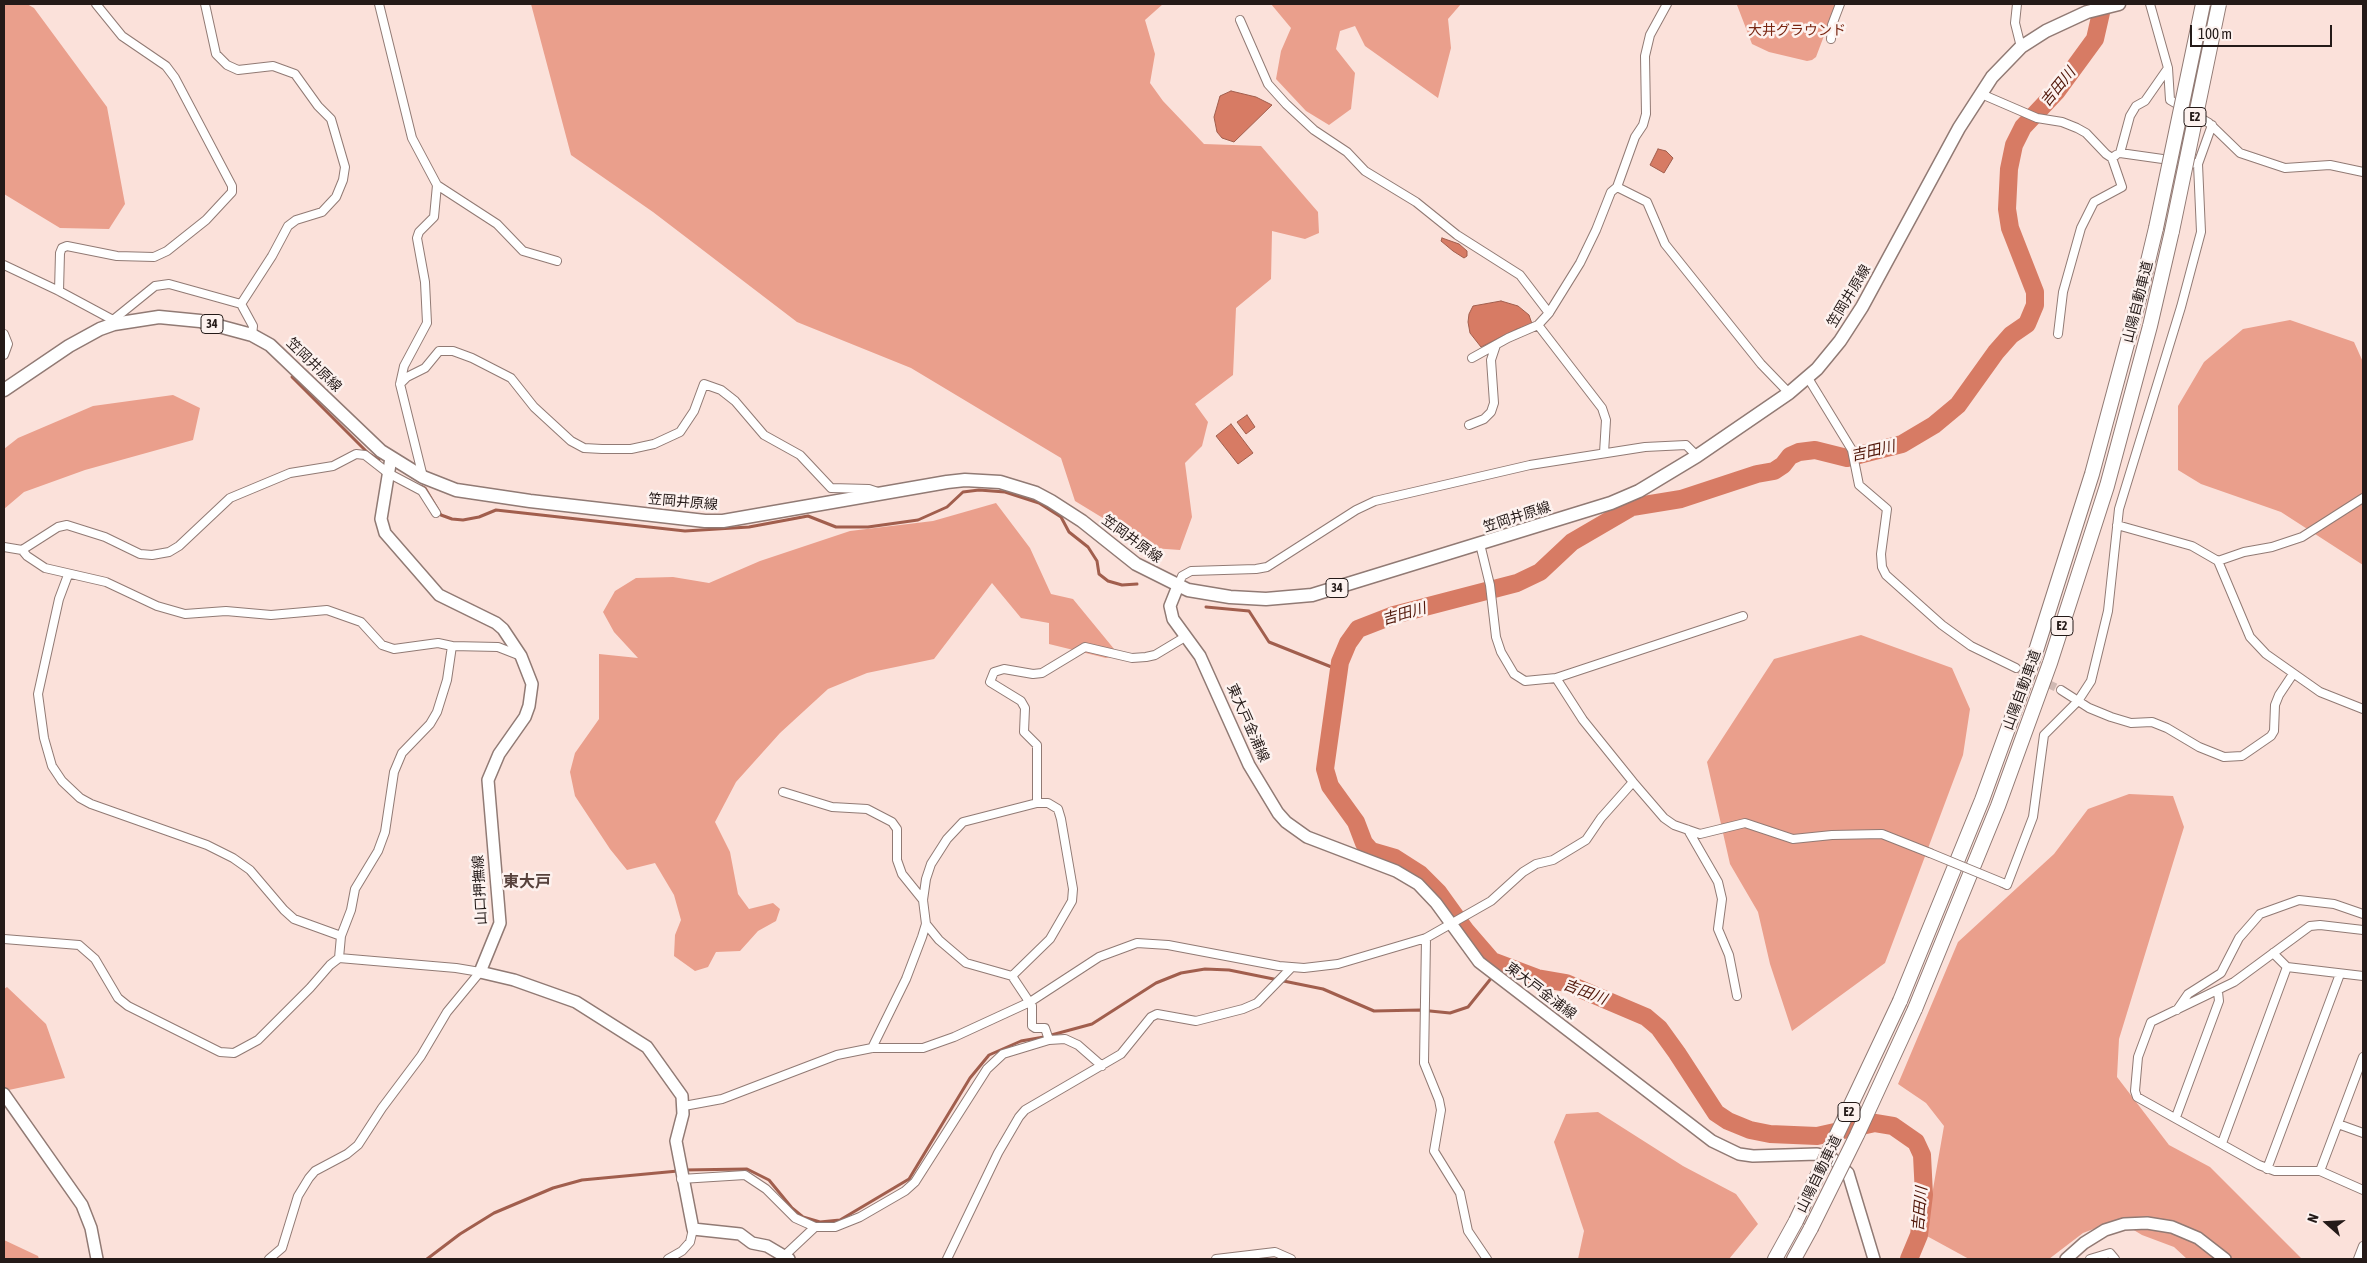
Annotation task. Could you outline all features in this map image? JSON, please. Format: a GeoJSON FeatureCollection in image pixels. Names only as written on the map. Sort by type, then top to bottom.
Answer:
{"type":"FeatureCollection","features":[{"type":"Feature","properties":{"kind":"highway"},"geometry":{"type":"LineString","coordinates":[[2178,124],[2195,4]]}},
{"type":"Feature","properties":{"kind":"highway","name":"山陽自動車道"},"geometry":{"type":"LineString","coordinates":[[1775,1259],[1796,1221],[1900,1001],[1982,800],[2034,657],[2092,474],[2138,303],[2156,228],[2203,4]]}},
{"type":"Feature","properties":{"kind":"highway","name":"山陽自動車道"},"geometry":{"type":"LineString","coordinates":[[1794,1259],[1857,1135],[1915,1009],[1998,806],[2050,663],[2107,486],[2150,326],[2172,231],[2219,4]]}},
{"type":"Feature","properties":{"kind":"main road","name":"笠岡井原線"},"geometry":{"type":"LineString","coordinates":[[4,390],[69,346],[113,322],[159,318],[200,321],[252,335],[277,350],[371,443],[391,458],[423,477],[456,490],[705,520],[742,518],[965,480],[992,481],[1019,486],[1036,492],[1066,510],[1136,564],[1178,586],[1198,593],[1230,597],[1266,599],[1312,596],[1611,502],[1639,491],[1697,456],[1789,393],[1808,378],[1840,341],[1862,307],[1959,128],[1982,92],[2022,47],[2046,31],[2087,12],[2116,5]]}},
{"type":"Feature","properties":{"kind":"main road","name":"山口押撫線"},"geometry":{"type":"LineString","coordinates":[[391,458],[382,519],[385,533],[391,543],[415,566],[439,595],[496,623],[503,629],[520,656],[532,684],[529,706],[525,717],[499,754],[488,780],[500,922],[480,972]]}},
{"type":"Feature","properties":{"kind":"main road","name":"東大戸金浦線"},"geometry":{"type":"LineString","coordinates":[[1178,586],[1170,612],[1205,665],[1249,765],[1278,813],[1286,822],[1296,830],[1322,844],[1384,866],[1408,877],[1427,893],[1452,922],[1471,954],[1489,970],[1725,1149],[1753,1156],[1817,1154],[1833,1160],[1848,1173],[1874,1259]]}},
{"type":"Feature","properties":{"kind":"main road"},"geometry":{"type":"LineString","coordinates":[[480,972],[514,980],[576,1002],[647,1047],[682,1096],[684,1106],[676,1141],[680,1174],[692,1229],[740,1234],[752,1243],[767,1246],[784,1258]]}},
{"type":"Feature","properties":{"kind":"main road"},"geometry":{"type":"LineString","coordinates":[[4,1094],[82,1205],[91,1228],[97,1259]]}},
{"type":"Feature","properties":{"kind":"main road"},"geometry":{"type":"LineString","coordinates":[[2066,1259],[2084,1243],[2105,1230],[2124,1224],[2147,1223],[2172,1227],[2198,1238],[2225,1259]]}},
{"type":"Feature","properties":{"kind":"street"},"geometry":{"type":"LineString","coordinates":[[59,291],[60,253],[62,248],[67,246],[117,256],[154,257],[167,251],[206,220],[232,192],[232,186],[175,78],[166,66],[122,36],[96,4]]}},
{"type":"Feature","properties":{"kind":"street"},"geometry":{"type":"LineString","coordinates":[[205,4],[216,54],[227,65],[238,70],[273,66],[295,74],[318,106],[332,118],[345,167],[344,180],[336,197],[322,212],[296,220],[288,226],[272,256],[241,304]]}},
{"type":"Feature","properties":{"kind":"street"},"geometry":{"type":"LineString","coordinates":[[379,4],[412,138],[437,185],[497,224],[523,251],[557,261]]}},
{"type":"Feature","properties":{"kind":"street"},"geometry":{"type":"LineString","coordinates":[[1472,358],[1508,338],[1538,325],[1549,313],[1580,263],[1611,192],[1617,187],[1636,137],[1643,125],[1646,114],[1645,56],[1650,35],[1667,4]]}},
{"type":"Feature","properties":{"kind":"street"},"geometry":{"type":"LineString","coordinates":[[1831,39],[1832,25],[1840,4]]}},
{"type":"Feature","properties":{"kind":"street"},"geometry":{"type":"LineString","coordinates":[[2017,4],[2015,23],[2022,47]]}},
{"type":"Feature","properties":{"kind":"street"},"geometry":{"type":"LineString","coordinates":[[2150,4],[2168,68],[2170,100],[2212,125],[2240,153],[2261,161],[2285,168],[2330,165],[2363,172]]}},
{"type":"Feature","properties":{"kind":"street"},"geometry":{"type":"LineString","coordinates":[[1240,20],[1268,84],[1292,110],[1314,130],[1347,152],[1365,171],[1416,202],[1457,236],[1520,275],[1549,313]]}},
{"type":"Feature","properties":{"kind":"street"},"geometry":{"type":"LineString","coordinates":[[2120,153],[2130,116],[2136,106],[2145,101],[2168,68]]}},
{"type":"Feature","properties":{"kind":"street"},"geometry":{"type":"LineString","coordinates":[[1982,92],[2037,118],[2062,122],[2086,133],[2100,149],[2112,158],[2122,187],[2094,202],[2081,228],[2063,292],[2058,334]]}},
{"type":"Feature","properties":{"kind":"street"},"geometry":{"type":"LineString","coordinates":[[1556,678],[1583,720],[1664,818],[1688,830],[1700,834],[1745,823],[1793,839],[1832,835],[1882,834],[2007,885],[2033,817],[2044,735],[2078,701],[2091,681],[2100,650],[2108,611],[2119,510],[2181,307],[2200,232],[2198,164],[2212,125]]}},
{"type":"Feature","properties":{"kind":"street"},"geometry":{"type":"LineString","coordinates":[[2112,158],[2120,153],[2198,164]]}},
{"type":"Feature","properties":{"kind":"street"},"geometry":{"type":"LineString","coordinates":[[423,477],[400,384],[404,366],[426,323],[425,282],[417,238],[419,232],[434,217],[437,185]]}},
{"type":"Feature","properties":{"kind":"street"},"geometry":{"type":"LineString","coordinates":[[1617,187],[1647,202],[1665,244],[1761,364],[1789,393]]}},
{"type":"Feature","properties":{"kind":"street"},"geometry":{"type":"LineString","coordinates":[[4,264],[59,291],[113,322],[142,295],[162,284],[241,304],[253,326],[252,335]]}},
{"type":"Feature","properties":{"kind":"street"},"geometry":{"type":"LineString","coordinates":[[1538,325],[1602,408],[1606,420],[1604,453]]}},
{"type":"Feature","properties":{"kind":"street"},"geometry":{"type":"LineString","coordinates":[[4,334],[8,344],[4,355]]}},
{"type":"Feature","properties":{"kind":"street"},"geometry":{"type":"LineString","coordinates":[[1469,426],[1484,419],[1491,412],[1494,403],[1491,360],[1496,345]]}},
{"type":"Feature","properties":{"kind":"street"},"geometry":{"type":"LineString","coordinates":[[400,384],[407,377],[425,368],[439,351],[453,351],[472,358],[511,378],[534,407],[571,441],[584,448],[602,450],[631,449],[654,444],[680,432],[694,411],[704,384],[721,390],[735,401],[764,435],[800,455],[832,488],[870,489],[880,493]]}},
{"type":"Feature","properties":{"kind":"street"},"geometry":{"type":"LineString","coordinates":[[1808,378],[1852,450],[1859,485],[1887,509],[1881,554],[1882,567],[1886,575],[1942,625],[1971,646],[2016,668]]}},
{"type":"Feature","properties":{"kind":"street"},"geometry":{"type":"LineString","coordinates":[[1178,586],[1182,576],[1191,571],[1256,570],[1267,567],[1366,504],[1510,470],[1650,446],[1686,445],[1697,456]]}},
{"type":"Feature","properties":{"kind":"street"},"geometry":{"type":"LineString","coordinates":[[22,550],[58,527],[67,525],[105,538],[140,554],[152,555],[168,552],[180,546],[230,498],[290,473],[333,466],[356,454],[365,455],[388,473],[422,491],[436,513]]}},
{"type":"Feature","properties":{"kind":"street"},"geometry":{"type":"LineString","coordinates":[[2218,561],[2244,552],[2272,547],[2302,537],[2363,498]]}},
{"type":"Feature","properties":{"kind":"street"},"geometry":{"type":"LineString","coordinates":[[2117,525],[2192,546],[2218,561],[2250,637],[2266,654],[2320,692],[2363,709]]}},
{"type":"Feature","properties":{"kind":"street"},"geometry":{"type":"LineString","coordinates":[[1480,544],[1492,595],[1496,637],[1501,652],[1514,674],[1525,681],[1556,678],[1743,616]]}},
{"type":"Feature","properties":{"kind":"street"},"geometry":{"type":"LineString","coordinates":[[4,547],[22,550],[27,556],[45,568],[68,575],[106,582],[157,606],[185,614],[226,611],[271,615],[327,610],[361,622],[382,645],[394,649],[438,643],[452,646],[498,647],[520,656]]}},
{"type":"Feature","properties":{"kind":"street"},"geometry":{"type":"LineString","coordinates":[[68,575],[58,599],[38,694],[44,738],[52,766],[62,781],[80,798],[91,804],[207,846],[233,858],[250,870],[294,919],[341,936]]}},
{"type":"Feature","properties":{"kind":"street"},"geometry":{"type":"LineString","coordinates":[[1037,803],[1038,745],[1024,732],[1025,708],[1021,701],[990,682],[994,672],[1004,669],[1033,674],[1042,672],[1085,647],[1132,658],[1146,657],[1155,655],[1185,637]]}},
{"type":"Feature","properties":{"kind":"street"},"geometry":{"type":"LineString","coordinates":[[339,958],[341,936],[348,924],[354,889],[378,851],[385,832],[394,772],[402,753],[430,724],[437,712],[447,680],[452,646]]}},
{"type":"Feature","properties":{"kind":"street"},"geometry":{"type":"LineString","coordinates":[[2061,690],[2078,701],[2111,717],[2131,723],[2152,722],[2224,757],[2242,756],[2271,736],[2274,731],[2275,705],[2279,695],[2293,674]]}},
{"type":"Feature","properties":{"kind":"street"},"geometry":{"type":"LineString","coordinates":[[684,1106],[722,1099],[836,1055],[872,1048],[923,1048],[954,1037],[1030,1002],[1100,957],[1137,943],[1168,945],[1288,971],[1338,964],[1426,938],[1491,901],[1522,872],[1536,864],[1553,860],[1586,840],[1601,818],[1633,782]]}},
{"type":"Feature","properties":{"kind":"street"},"geometry":{"type":"LineString","coordinates":[[783,792],[832,806],[867,809],[892,822],[897,829],[896,860],[902,874],[923,900]]}},
{"type":"Feature","properties":{"kind":"street"},"geometry":{"type":"LineString","coordinates":[[872,1048],[912,964],[926,924],[923,900],[931,864],[955,828],[963,822],[1037,803],[1048,803],[1058,808],[1074,889],[1072,901],[1069,910],[1050,939],[1012,976]]}},
{"type":"Feature","properties":{"kind":"street"},"geometry":{"type":"LineString","coordinates":[[1688,830],[1718,882],[1722,899],[1718,929],[1729,955],[1737,996]]}},
{"type":"Feature","properties":{"kind":"street"},"geometry":{"type":"LineString","coordinates":[[2176,1011],[2188,994],[2221,973],[2239,938],[2260,914],[2299,900],[2334,904],[2363,914]]}},
{"type":"Feature","properties":{"kind":"street"},"geometry":{"type":"LineString","coordinates":[[926,924],[939,940],[966,962],[1012,976],[1030,1002],[1034,1013],[1032,1026],[1035,1028],[1046,1028],[1048,1037]]}},
{"type":"Feature","properties":{"kind":"street"},"geometry":{"type":"LineString","coordinates":[[2363,930],[2320,925],[2310,926],[2218,992],[2151,1022],[2138,1057],[2135,1092],[2137,1097],[2266,1168],[2320,1171],[2363,1190]]}},
{"type":"Feature","properties":{"kind":"street"},"geometry":{"type":"LineString","coordinates":[[1426,938],[1424,1063],[1439,1100],[1441,1110],[1434,1151],[1460,1193],[1468,1231],[1486,1259]]}},
{"type":"Feature","properties":{"kind":"street"},"geometry":{"type":"LineString","coordinates":[[4,939],[79,945],[95,960],[118,998],[128,1006],[220,1052],[227,1053],[234,1053],[258,1040],[339,958],[456,968],[480,972]]}},
{"type":"Feature","properties":{"kind":"street"},"geometry":{"type":"LineString","coordinates":[[2273,953],[2287,967],[2363,976]]}},
{"type":"Feature","properties":{"kind":"street"},"geometry":{"type":"LineString","coordinates":[[2222,1143],[2287,967]]}},
{"type":"Feature","properties":{"kind":"street"},"geometry":{"type":"LineString","coordinates":[[947,1259],[998,1153],[1025,1110],[1102,1066],[1128,1047],[1151,1017],[1157,1014],[1196,1021],[1222,1016],[1257,1003],[1288,971]]}},
{"type":"Feature","properties":{"kind":"street"},"geometry":{"type":"LineString","coordinates":[[269,1259],[282,1248],[298,1196],[309,1178],[316,1171],[347,1154],[358,1145],[382,1108],[422,1056],[447,1012],[480,972]]}},
{"type":"Feature","properties":{"kind":"street"},"geometry":{"type":"LineString","coordinates":[[2266,1168],[2340,974]]}},
{"type":"Feature","properties":{"kind":"street"},"geometry":{"type":"LineString","coordinates":[[2176,1117],[2218,1001],[2218,992]]}},
{"type":"Feature","properties":{"kind":"street"},"geometry":{"type":"LineString","coordinates":[[680,1174],[745,1175],[761,1184],[794,1218],[815,1227],[835,1227],[845,1224],[905,1191],[926,1168],[987,1069],[1011,1050],[1048,1037],[1072,1041],[1102,1066]]}},
{"type":"Feature","properties":{"kind":"street"},"geometry":{"type":"LineString","coordinates":[[2320,1171],[2338,1124],[2359,1079],[2363,1057]]}},
{"type":"Feature","properties":{"kind":"street"},"geometry":{"type":"LineString","coordinates":[[2338,1124],[2363,1133]]}},
{"type":"Feature","properties":{"kind":"street"},"geometry":{"type":"LineString","coordinates":[[784,1258],[815,1227]]}},
{"type":"Feature","properties":{"kind":"street"},"geometry":{"type":"LineString","coordinates":[[668,1259],[682,1251],[690,1242],[692,1229]]}},
{"type":"Feature","properties":{"kind":"street"},"geometry":{"type":"LineString","coordinates":[[2358,1259],[2363,1246]]}},
{"type":"Feature","properties":{"kind":"street"},"geometry":{"type":"LineString","coordinates":[[1216,1259],[1275,1252],[1291,1259]]}},
{"type":"Feature","properties":{"kind":"street"},"geometry":{"type":"LineString","coordinates":[[2090,1259],[2110,1253],[2115,1259]]}},
{"type":"Feature","properties":{"kind":"green space"},"geometry":{"type":"Polygon","coordinates":[[[4,4],[27,4],[34,8],[107,107],[125,204],[109,229],[60,228],[4,194],[4,4]]]}},
{"type":"Feature","properties":{"kind":"green space"},"geometry":{"type":"Polygon","coordinates":[[[531,4],[1163,4],[1145,20],[1155,54],[1150,83],[1163,101],[1204,144],[1261,146],[1318,212],[1319,233],[1305,239],[1272,231],[1271,279],[1236,308],[1233,375],[1195,404],[1208,422],[1202,446],[1185,463],[1192,517],[1180,550],[1152,548],[1075,501],[1061,458],[911,368],[797,322],[653,212],[571,155],[531,4]]]}},
{"type":"Feature","properties":{"kind":"green space"},"geometry":{"type":"Polygon","coordinates":[[[1271,4],[1461,4],[1448,19],[1451,48],[1438,98],[1365,46],[1355,26],[1340,31],[1336,49],[1355,73],[1351,109],[1329,125],[1306,111],[1276,79],[1281,51],[1291,28],[1271,4]]]}},
{"type":"Feature","properties":{"kind":"green space","name":"大井グラウンド"},"geometry":{"type":"Polygon","coordinates":[[[1836,4],[1816,57],[1807,61],[1769,52],[1752,44],[1737,5],[1836,4]]]}},
{"type":"Feature","properties":{"kind":"green space"},"geometry":{"type":"Polygon","coordinates":[[[2290,320],[2354,342],[2363,362],[2363,565],[2281,512],[2201,484],[2178,470],[2178,406],[2204,362],[2243,329],[2290,320]]]}},
{"type":"Feature","properties":{"kind":"green space"},"geometry":{"type":"Polygon","coordinates":[[[173,395],[200,408],[193,440],[85,470],[24,492],[4,509],[4,449],[18,438],[93,406],[173,395]]]}},
{"type":"Feature","properties":{"kind":"green space"},"geometry":{"type":"Polygon","coordinates":[[[996,503],[1030,548],[1051,594],[1073,599],[1119,655],[1106,658],[1049,644],[1049,623],[1021,618],[992,583],[934,659],[867,673],[828,689],[780,733],[736,782],[715,822],[730,852],[738,894],[749,909],[773,903],[780,909],[776,921],[758,931],[740,951],[716,952],[708,967],[695,971],[674,956],[675,935],[681,920],[674,895],[655,863],[627,870],[610,849],[575,796],[570,772],[575,753],[599,719],[599,654],[638,658],[614,632],[603,612],[615,591],[636,578],[673,577],[709,583],[760,561],[850,531],[933,521],[996,503]]]}},
{"type":"Feature","properties":{"kind":"green space"},"geometry":{"type":"Polygon","coordinates":[[[1861,635],[1952,668],[1970,709],[1963,755],[1885,963],[1792,1031],[1770,964],[1758,912],[1730,864],[1707,762],[1774,659],[1861,635]]]}},
{"type":"Feature","properties":{"kind":"green space"},"geometry":{"type":"Polygon","coordinates":[[[2129,794],[2173,796],[2184,827],[2119,1039],[2117,1077],[2169,1145],[2210,1167],[2302,1259],[2187,1259],[2174,1247],[2142,1235],[2117,1220],[2083,1233],[2049,1259],[1969,1259],[1925,1235],[1944,1126],[1926,1103],[1898,1084],[1958,942],[2054,854],[2088,809],[2129,794]]]}},
{"type":"Feature","properties":{"kind":"green space"},"geometry":{"type":"Polygon","coordinates":[[[7,987],[46,1024],[65,1078],[4,1091],[4,989],[7,987]]]}},
{"type":"Feature","properties":{"kind":"green space"},"geometry":{"type":"Polygon","coordinates":[[[1598,1112],[1683,1166],[1736,1194],[1758,1224],[1729,1259],[1578,1259],[1584,1231],[1554,1142],[1566,1114],[1598,1112]]]}},
{"type":"Feature","properties":{"kind":"green space"},"geometry":{"type":"Polygon","coordinates":[[[4,1240],[38,1256],[39,1259],[4,1259],[4,1240]]]}},
{"type":"Feature","properties":{"kind":"shaded area"},"geometry":{"type":"Polygon","coordinates":[[[1231,91],[1256,97],[1272,105],[1234,142],[1222,138],[1217,132],[1214,117],[1220,96],[1231,91]]]}},
{"type":"Feature","properties":{"kind":"shaded area"},"geometry":{"type":"Polygon","coordinates":[[[1658,149],[1666,151],[1673,158],[1664,173],[1650,165],[1658,149]]]}},
{"type":"Feature","properties":{"kind":"shaded area"},"geometry":{"type":"Polygon","coordinates":[[[1442,238],[1459,244],[1467,251],[1467,256],[1464,258],[1453,251],[1441,241],[1442,238]]]}},
{"type":"Feature","properties":{"kind":"shaded area"},"geometry":{"type":"Polygon","coordinates":[[[1501,301],[1518,306],[1529,315],[1532,324],[1517,329],[1481,347],[1470,333],[1469,314],[1473,306],[1501,301]]]}},
{"type":"Feature","properties":{"kind":"shaded area"},"geometry":{"type":"Polygon","coordinates":[[[1247,415],[1255,427],[1246,434],[1237,422],[1247,415]]]}},
{"type":"Feature","properties":{"kind":"shaded area"},"geometry":{"type":"Polygon","coordinates":[[[1231,424],[1253,453],[1238,464],[1216,436],[1231,424]]]}},
{"type":"Feature","properties":{"kind":"waterway","name":"吉田川"},"geometry":{"type":"LineString","coordinates":[[1909,1259],[1919,1235],[1924,1195],[1922,1155],[1916,1142],[1893,1126],[1875,1123],[1817,1136],[1770,1134],[1750,1130],[1728,1121],[1716,1113],[1659,1028],[1646,1017],[1566,983],[1537,978],[1492,961],[1466,931],[1438,892],[1420,874],[1395,858],[1371,851],[1364,843],[1356,822],[1330,786],[1325,769],[1340,662],[1348,643],[1358,629],[1394,615],[1517,583],[1540,572],[1572,542],[1632,507],[1681,499],[1757,474],[1774,471],[1783,465],[1790,456],[1799,452],[1815,450],[1847,458],[1902,444],[1934,425],[1958,405],[1996,352],[2011,335],[2027,324],[2035,305],[2035,292],[2010,228],[2007,209],[2009,169],[2014,145],[2023,127],[2057,91],[2095,39],[2103,4]]}},
{"type":"Feature","properties":{"kind":"waterway"},"geometry":{"type":"LineString","coordinates":[[292,377],[368,453],[379,460]]}},
{"type":"Feature","properties":{"kind":"waterway"},"geometry":{"type":"LineString","coordinates":[[421,486],[425,488],[441,515],[452,519],[463,520],[479,517],[496,510],[685,531],[749,527],[808,516],[836,527],[868,527],[918,520],[947,507],[963,492],[979,490],[1005,492],[1039,503],[1061,517],[1069,532],[1088,547],[1097,561],[1099,574],[1108,581],[1122,585],[1137,584]]}},
{"type":"Feature","properties":{"kind":"waterway"},"geometry":{"type":"LineString","coordinates":[[1206,607],[1249,611],[1269,642],[1339,670]]}},
{"type":"Feature","properties":{"kind":"waterway"},"geometry":{"type":"LineString","coordinates":[[684,1170],[747,1169],[769,1180],[792,1208],[803,1217],[820,1222],[840,1220],[909,1179],[970,1078],[989,1055],[1021,1041],[1092,1024],[1156,983],[1181,973],[1205,969],[1229,970],[1323,989],[1374,1011],[1420,1010],[1450,1013],[1468,1007],[1501,966]]}},
{"type":"Feature","properties":{"kind":"waterway"},"geometry":{"type":"LineString","coordinates":[[427,1259],[460,1234],[494,1213],[553,1188],[582,1180],[678,1171]]}},
{"type":"Feature","properties":{"kind":"tunnel"},"geometry":{"type":"LineString","coordinates":[[2016,668],[2061,690]]}},
{"type":"Feature","properties":{"kind":"district","name":"東大戸"},"geometry":{"type":"Point","coordinates":[527,882]}}]}
